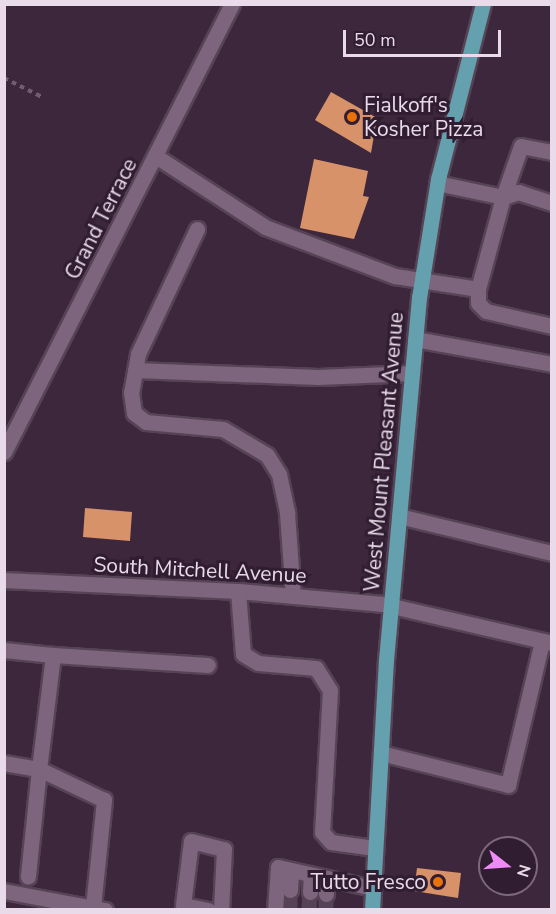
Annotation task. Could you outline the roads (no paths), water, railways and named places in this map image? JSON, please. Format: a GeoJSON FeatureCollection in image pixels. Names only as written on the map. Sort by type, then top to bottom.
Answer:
{"type":"FeatureCollection","features":[{"type":"Feature","properties":{"kind":"main road","name":"West Mount Pleasant Avenue"},"geometry":{"type":"LineString","coordinates":[[372,909],[390,609],[422,278],[437,183],[483,4]]}},
{"type":"Feature","properties":{"kind":"street","name":"Grand Terrace"},"geometry":{"type":"LineString","coordinates":[[4,452],[157,157],[232,4]]}},
{"type":"Feature","properties":{"kind":"street"},"geometry":{"type":"LineString","coordinates":[[552,152],[521,146],[503,197],[478,289],[478,303],[486,311],[552,326]]}},
{"type":"Feature","properties":{"kind":"street"},"geometry":{"type":"LineString","coordinates":[[157,157],[265,227],[395,276],[422,278],[478,289]]}},
{"type":"Feature","properties":{"kind":"street"},"geometry":{"type":"LineString","coordinates":[[437,183],[503,197],[518,192],[552,203]]}},
{"type":"Feature","properties":{"kind":"street"},"geometry":{"type":"LineString","coordinates":[[197,229],[138,354],[135,370],[134,413],[146,422],[223,429],[267,455],[279,474],[287,513],[293,596]]}},
{"type":"Feature","properties":{"kind":"street"},"geometry":{"type":"LineString","coordinates":[[415,339],[552,364]]}},
{"type":"Feature","properties":{"kind":"street"},"geometry":{"type":"LineString","coordinates":[[135,370],[318,377],[412,374]]}},
{"type":"Feature","properties":{"kind":"street"},"geometry":{"type":"LineString","coordinates":[[399,516],[552,553]]}},
{"type":"Feature","properties":{"kind":"street","name":"South Mitchell Avenue"},"geometry":{"type":"LineString","coordinates":[[4,580],[238,591],[383,604],[390,609],[547,642]]}},
{"type":"Feature","properties":{"kind":"street"},"geometry":{"type":"LineString","coordinates":[[238,591],[243,654],[258,663],[316,668],[330,690],[322,832],[331,842],[375,848]]}},
{"type":"Feature","properties":{"kind":"street"},"geometry":{"type":"LineString","coordinates":[[381,753],[508,785],[547,642]]}},
{"type":"Feature","properties":{"kind":"street"},"geometry":{"type":"LineString","coordinates":[[4,650],[208,665]]}},
{"type":"Feature","properties":{"kind":"street"},"geometry":{"type":"LineString","coordinates":[[28,876],[53,655]]}},
{"type":"Feature","properties":{"kind":"street"},"geometry":{"type":"LineString","coordinates":[[4,763],[39,769],[104,800],[99,908],[4,891]]}},
{"type":"Feature","properties":{"kind":"street"},"geometry":{"type":"LineString","coordinates":[[208,909],[183,905],[191,841],[224,849],[221,909]]}},
{"type":"Feature","properties":{"kind":"street"},"geometry":{"type":"LineString","coordinates":[[275,909],[278,867],[321,882],[373,888]]}},
{"type":"Feature","properties":{"kind":"street"},"geometry":{"type":"LineString","coordinates":[[290,890],[291,870]]}},
{"type":"Feature","properties":{"kind":"street"},"geometry":{"type":"LineString","coordinates":[[310,892],[321,882]]}},
{"type":"Feature","properties":{"kind":"tunnel"},"geometry":{"type":"LineString","coordinates":[[290,890],[290,910]]}},
{"type":"Feature","properties":{"kind":"tunnel"},"geometry":{"type":"LineString","coordinates":[[309,910],[310,892]]}},
{"type":"Feature","properties":{"kind":"tunnel"},"geometry":{"type":"LineString","coordinates":[[326,894],[326,910]]}},
{"type":"Feature","properties":{"kind":"place","name":"Fialkoff's Kosher Pizza"},"geometry":{"type":"Point","coordinates":[352,117]}},
{"type":"Feature","properties":{"kind":"place","name":"Tutto Fresco"},"geometry":{"type":"Point","coordinates":[438,882]}}]}
